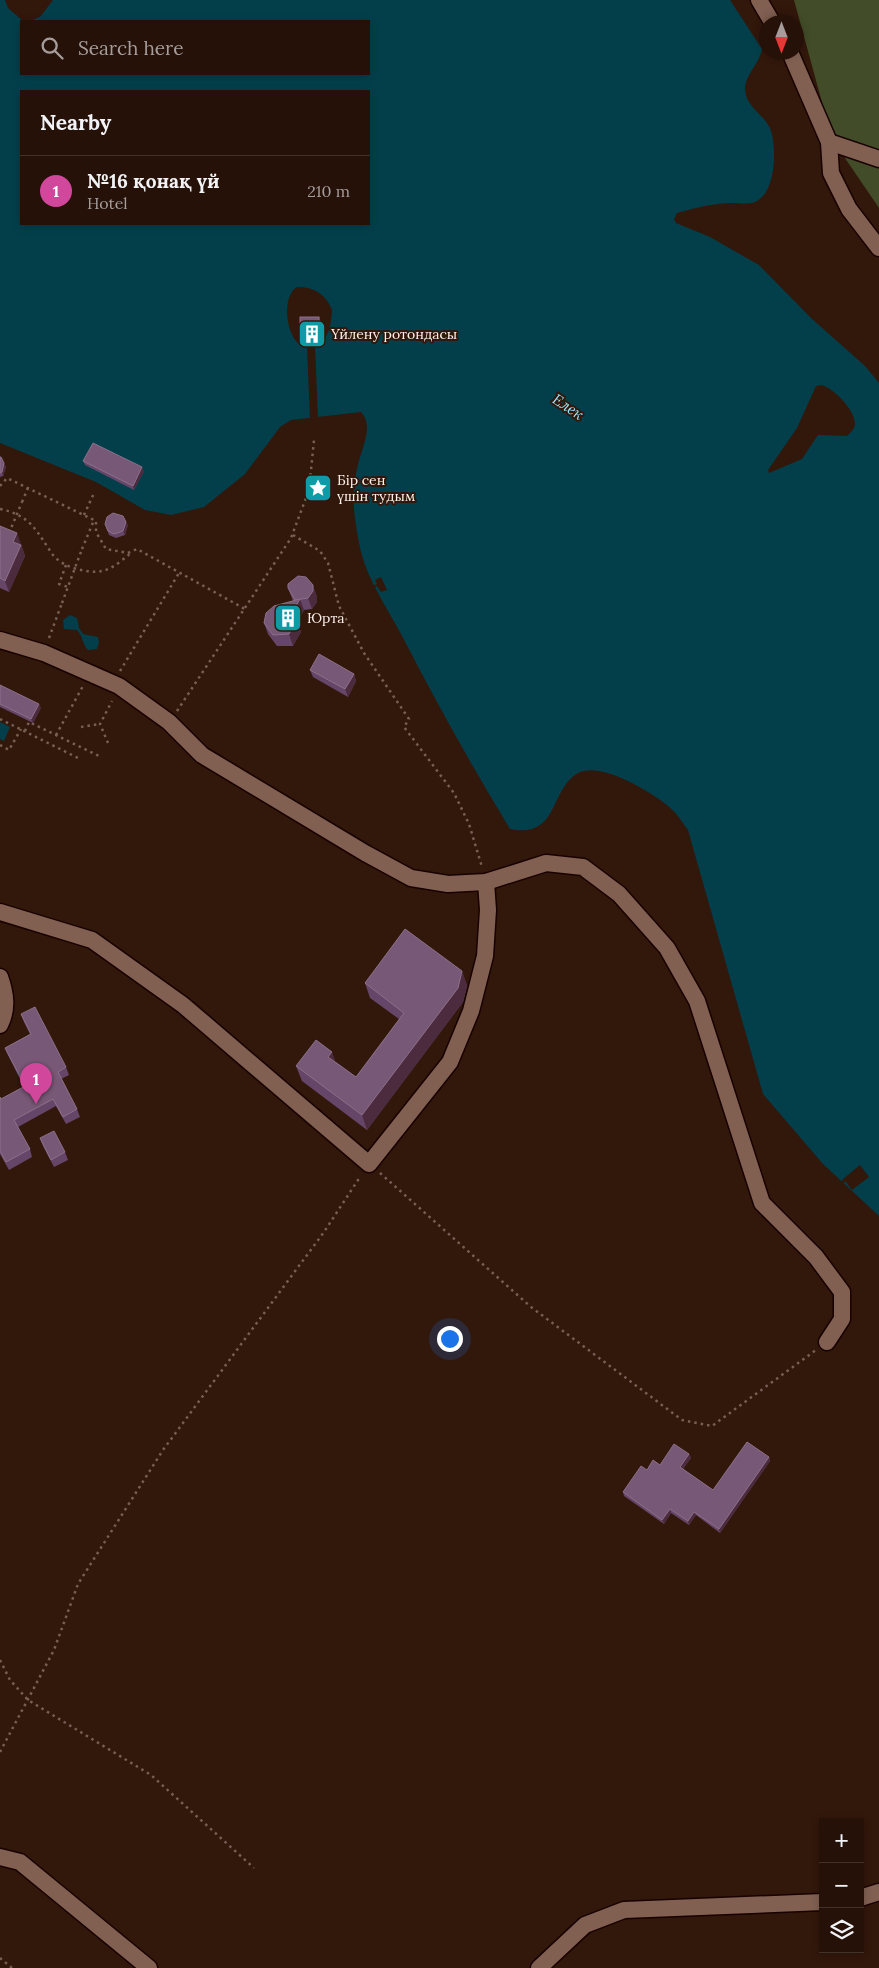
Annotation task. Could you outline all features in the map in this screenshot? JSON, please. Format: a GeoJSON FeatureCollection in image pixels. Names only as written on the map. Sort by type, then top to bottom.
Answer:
{"type":"FeatureCollection","features":[{"type":"Feature","properties":{"kind":"lane"},"geometry":{"type":"LineString","coordinates":[[759,0],[768,15]]}},
{"type":"Feature","properties":{"kind":"lane"},"geometry":{"type":"LineString","coordinates":[[793,60],[829,142],[831,173],[849,209],[879,248]]}},
{"type":"Feature","properties":{"kind":"lane"},"geometry":{"type":"LineString","coordinates":[[829,142],[879,159]]}},
{"type":"Feature","properties":{"kind":"lane"},"geometry":{"type":"LineString","coordinates":[[0,640],[44,653],[116,684],[170,722],[202,755],[365,853],[412,878],[448,884],[486,882],[546,863],[584,867],[619,894],[667,948],[697,1001],[762,1203],[816,1257],[842,1292],[842,1319],[827,1342]]}},
{"type":"Feature","properties":{"kind":"lane"},"geometry":{"type":"LineString","coordinates":[[0,912],[92,940],[183,1005],[369,1164],[450,1062],[471,1011],[485,956],[488,910],[486,882]]}},
{"type":"Feature","properties":{"kind":"lane"},"geometry":{"type":"LineString","coordinates":[[0,977],[5,991],[6,1014],[0,1025]]}},
{"type":"Feature","properties":{"kind":"lane"},"geometry":{"type":"LineString","coordinates":[[0,1857],[20,1862],[149,1968]]}},
{"type":"Feature","properties":{"kind":"lane"},"geometry":{"type":"LineString","coordinates":[[864,1897],[879,1892]]}},
{"type":"Feature","properties":{"kind":"lane"},"geometry":{"type":"LineString","coordinates":[[539,1968],[585,1925],[624,1910],[819,1902]]}},
{"type":"Feature","properties":{"kind":"path"},"geometry":{"type":"LineString","coordinates":[[170,722],[293,535],[309,490],[314,440]]}},
{"type":"Feature","properties":{"kind":"path"},"geometry":{"type":"LineString","coordinates":[[0,486],[7,478],[94,520],[98,536],[106,549],[128,553],[137,549]]}},
{"type":"Feature","properties":{"kind":"path"},"geometry":{"type":"LineString","coordinates":[[8,534],[28,488]]}},
{"type":"Feature","properties":{"kind":"path"},"geometry":{"type":"LineString","coordinates":[[84,515],[94,493]]}},
{"type":"Feature","properties":{"kind":"path"},"geometry":{"type":"LineString","coordinates":[[0,509],[26,519],[34,526],[54,556],[66,565],[88,571],[102,571],[114,566],[137,549]]}},
{"type":"Feature","properties":{"kind":"path"},"geometry":{"type":"LineString","coordinates":[[44,653],[94,520]]}},
{"type":"Feature","properties":{"kind":"path"},"geometry":{"type":"LineString","coordinates":[[293,535],[320,551],[328,563],[339,606],[364,653],[409,719],[404,727],[454,793],[469,824],[486,882]]}},
{"type":"Feature","properties":{"kind":"path"},"geometry":{"type":"LineString","coordinates":[[137,549],[245,609]]}},
{"type":"Feature","properties":{"kind":"path"},"geometry":{"type":"LineString","coordinates":[[66,565],[59,584],[68,587]]}},
{"type":"Feature","properties":{"kind":"path"},"geometry":{"type":"LineString","coordinates":[[108,744],[100,724],[116,684],[180,573]]}},
{"type":"Feature","properties":{"kind":"path"},"geometry":{"type":"LineString","coordinates":[[56,735],[90,673]]}},
{"type":"Feature","properties":{"kind":"path"},"geometry":{"type":"LineString","coordinates":[[0,719],[80,759]]}},
{"type":"Feature","properties":{"kind":"path"},"geometry":{"type":"LineString","coordinates":[[0,745],[10,750],[29,722],[99,756]]}},
{"type":"Feature","properties":{"kind":"path"},"geometry":{"type":"LineString","coordinates":[[80,727],[100,724]]}},
{"type":"Feature","properties":{"kind":"path"},"geometry":{"type":"LineString","coordinates":[[0,1752],[54,1650],[78,1584],[157,1458],[324,1232],[369,1164],[531,1307],[682,1420],[712,1426],[827,1342]]}},
{"type":"Feature","properties":{"kind":"path"},"geometry":{"type":"LineString","coordinates":[[0,1660],[10,1680],[28,1700],[151,1774],[254,1868]]}},
{"type":"Feature","properties":{"kind":"path"},"geometry":{"type":"LineString","coordinates":[[0,1958],[12,1968]]}},
{"type":"Feature","properties":{"kind":"green space"},"geometry":{"type":"Polygon","coordinates":[[[794,0],[879,0],[879,208],[832,139],[804,37],[804,15],[798,15],[794,0]]]}},
{"type":"Feature","properties":{"kind":"water","name":"Елек"},"geometry":{"type":"Polygon","coordinates":[[[0,0],[5,0],[8,8],[22,20],[20,20],[20,75],[370,75],[370,20],[32,20],[40,17],[53,0],[730,0],[759,44],[759,58],[747,79],[745,90],[749,102],[771,131],[774,149],[773,172],[766,192],[760,199],[752,203],[716,204],[677,213],[674,219],[676,223],[710,237],[759,265],[811,318],[865,366],[879,383],[879,1216],[823,1164],[763,1094],[688,830],[674,811],[660,800],[624,779],[599,771],[587,770],[578,773],[569,781],[562,790],[552,811],[537,827],[526,830],[510,829],[440,708],[378,594],[364,562],[354,510],[355,479],[367,432],[365,418],[361,412],[291,420],[280,427],[245,474],[204,507],[171,515],[145,510],[96,482],[0,443],[0,0]],[[297,287],[292,292],[287,307],[287,316],[289,326],[296,341],[301,345],[309,346],[322,342],[326,337],[332,310],[319,292],[309,288],[297,287]],[[822,385],[816,386],[797,428],[768,470],[769,473],[802,459],[818,435],[847,436],[854,429],[855,423],[851,412],[843,400],[822,385]]]}},
{"type":"Feature","properties":{"kind":"water"},"geometry":{"type":"Polygon","coordinates":[[[70,615],[77,618],[79,628],[83,634],[98,637],[97,649],[88,650],[77,630],[64,629],[63,620],[70,615]]]}},
{"type":"Feature","properties":{"kind":"water"},"geometry":{"type":"Polygon","coordinates":[[[0,722],[10,727],[4,741],[0,739],[0,722]]]}},
{"type":"Feature","properties":{"kind":"pier"},"geometry":{"type":"Polygon","coordinates":[[[307,346],[315,346],[318,419],[310,420],[307,346]]]}},
{"type":"Feature","properties":{"kind":"pier"},"geometry":{"type":"Polygon","coordinates":[[[381,577],[387,590],[381,592],[377,586],[374,588],[373,586],[377,584],[375,580],[381,577]]]}},
{"type":"Feature","properties":{"kind":"pier"},"geometry":{"type":"Polygon","coordinates":[[[860,1165],[869,1177],[852,1190],[846,1182],[841,1183],[843,1179],[860,1165]]]}},
{"type":"Feature","properties":{"kind":"building"},"geometry":{"type":"Polygon","coordinates":[[[300,317],[319,317],[319,336],[300,336],[300,317]]]}},
{"type":"Feature","properties":{"kind":"building"},"geometry":{"type":"Polygon","coordinates":[[[93,443],[142,467],[133,486],[83,461],[93,443]]]}},
{"type":"Feature","properties":{"kind":"building"},"geometry":{"type":"Polygon","coordinates":[[[0,457],[4,463],[0,473],[0,457]]]}},
{"type":"Feature","properties":{"kind":"building"},"geometry":{"type":"Polygon","coordinates":[[[113,513],[123,516],[126,522],[123,531],[114,534],[108,531],[105,524],[107,517],[113,513]]]}},
{"type":"Feature","properties":{"kind":"building"},"geometry":{"type":"Polygon","coordinates":[[[0,526],[17,533],[13,542],[21,545],[5,581],[0,578],[0,526]]]}},
{"type":"Feature","properties":{"kind":"building"},"geometry":{"type":"Polygon","coordinates":[[[298,576],[306,577],[313,585],[313,591],[308,598],[295,600],[288,588],[288,584],[298,576]]]}},
{"type":"Feature","properties":{"kind":"building"},"geometry":{"type":"Polygon","coordinates":[[[300,599],[293,611],[296,621],[289,634],[273,635],[264,623],[266,613],[274,606],[300,599]]]}},
{"type":"Feature","properties":{"kind":"building"},"geometry":{"type":"Polygon","coordinates":[[[319,654],[354,674],[345,689],[310,670],[319,654]]]}},
{"type":"Feature","properties":{"kind":"building"},"geometry":{"type":"Polygon","coordinates":[[[0,685],[39,704],[31,719],[0,704],[0,685]]]}},
{"type":"Feature","properties":{"kind":"building"},"geometry":{"type":"Polygon","coordinates":[[[405,929],[462,971],[458,988],[362,1115],[296,1066],[316,1040],[332,1052],[328,1057],[356,1077],[404,1013],[365,983],[405,929]]]}},
{"type":"Feature","properties":{"kind":"building"},"geometry":{"type":"Polygon","coordinates":[[[35,1007],[66,1067],[58,1072],[77,1109],[63,1117],[53,1099],[14,1120],[30,1149],[6,1162],[0,1151],[0,1097],[1,1099],[25,1086],[5,1048],[31,1034],[21,1014],[35,1007]]]}},
{"type":"Feature","properties":{"kind":"building"},"geometry":{"type":"Polygon","coordinates":[[[54,1131],[65,1152],[51,1160],[40,1138],[54,1131]]]}},
{"type":"Feature","properties":{"kind":"building"},"geometry":{"type":"Polygon","coordinates":[[[747,1442],[769,1457],[719,1529],[694,1512],[688,1521],[670,1509],[662,1520],[623,1492],[641,1466],[647,1470],[653,1460],[660,1465],[674,1444],[689,1454],[680,1467],[713,1490],[747,1442]]]}},
{"type":"Feature","properties":{"kind":"place","name":"Үйлену ротондaсы"},"geometry":{"type":"Point","coordinates":[312,334]}},
{"type":"Feature","properties":{"kind":"place","name":"Бір сен үшін тудым"},"geometry":{"type":"Point","coordinates":[318,488]}},
{"type":"Feature","properties":{"kind":"place","name":"Юрта"},"geometry":{"type":"Point","coordinates":[288,618]}},
{"type":"Feature","properties":{"kind":"place","name":"№16 қонақ үй"},"geometry":{"type":"Point","coordinates":[36,1104]}}]}
